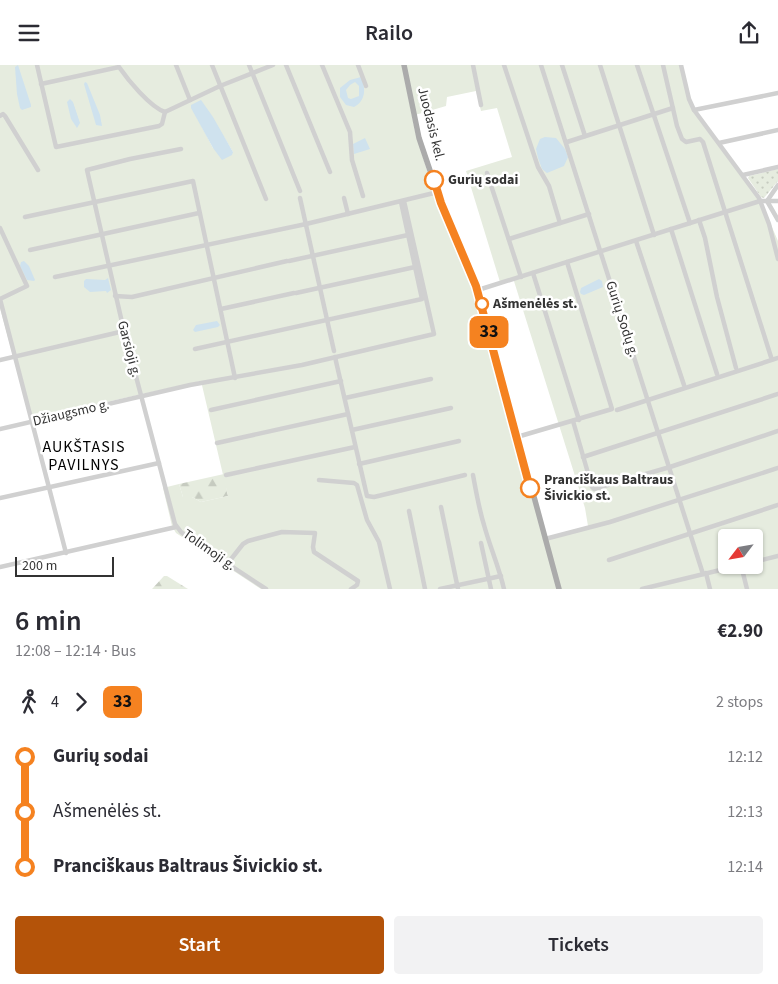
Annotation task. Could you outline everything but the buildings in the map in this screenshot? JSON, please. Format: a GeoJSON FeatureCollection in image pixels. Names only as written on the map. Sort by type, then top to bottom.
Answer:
{"type":"FeatureCollection","features":[{"type":"Feature","properties":{"kind":"main road","name":"Juodasis kel."},"geometry":{"type":"LineString","coordinates":[[404,65],[416,128],[438,192],[478,291],[559,589]]}},
{"type":"Feature","properties":{"kind":"street"},"geometry":{"type":"LineString","coordinates":[[37,65],[56,147],[159,126],[162,124],[165,112]]}},
{"type":"Feature","properties":{"kind":"street"},"geometry":{"type":"LineString","coordinates":[[176,65],[190,100]]}},
{"type":"Feature","properties":{"kind":"street"},"geometry":{"type":"LineString","coordinates":[[212,65],[266,199]]}},
{"type":"Feature","properties":{"kind":"street"},"geometry":{"type":"LineString","coordinates":[[249,65],[300,191]]}},
{"type":"Feature","properties":{"kind":"street"},"geometry":{"type":"LineString","coordinates":[[165,112],[220,86],[273,65]]}},
{"type":"Feature","properties":{"kind":"street"},"geometry":{"type":"LineString","coordinates":[[286,65],[330,172]]}},
{"type":"Feature","properties":{"kind":"street"},"geometry":{"type":"LineString","coordinates":[[322,65],[350,132],[352,160],[363,196]]}},
{"type":"Feature","properties":{"kind":"street"},"geometry":{"type":"LineString","coordinates":[[358,65],[366,86]]}},
{"type":"Feature","properties":{"kind":"street"},"geometry":{"type":"LineString","coordinates":[[473,65],[481,105]]}},
{"type":"Feature","properties":{"kind":"street"},"geometry":{"type":"LineString","coordinates":[[504,65],[538,167],[549,186],[560,223]]}},
{"type":"Feature","properties":{"kind":"street","name":"Gurių Sodų g."},"geometry":{"type":"LineString","coordinates":[[541,65],[710,589]]}},
{"type":"Feature","properties":{"kind":"street"},"geometry":{"type":"LineString","coordinates":[[562,65],[585,136]]}},
{"type":"Feature","properties":{"kind":"street"},"geometry":{"type":"LineString","coordinates":[[600,65],[654,235]]}},
{"type":"Feature","properties":{"kind":"street"},"geometry":{"type":"LineString","coordinates":[[637,65],[690,223]]}},
{"type":"Feature","properties":{"kind":"street"},"geometry":{"type":"LineString","coordinates":[[663,65],[677,126],[683,141],[700,139],[703,142],[771,357]]}},
{"type":"Feature","properties":{"kind":"street"},"geometry":{"type":"LineString","coordinates":[[681,65],[689,99],[694,110],[743,175],[760,201],[769,224],[778,259]]}},
{"type":"Feature","properties":{"kind":"street"},"geometry":{"type":"LineString","coordinates":[[41,84],[119,66],[128,79],[155,107],[165,112]]}},
{"type":"Feature","properties":{"kind":"street"},"geometry":{"type":"LineString","coordinates":[[694,110],[778,93]]}},
{"type":"Feature","properties":{"kind":"street"},"geometry":{"type":"LineString","coordinates":[[566,142],[673,108]]}},
{"type":"Feature","properties":{"kind":"street"},"geometry":{"type":"LineString","coordinates":[[0,116],[3,114],[5,116],[38,171]]}},
{"type":"Feature","properties":{"kind":"street"},"geometry":{"type":"LineString","coordinates":[[719,143],[721,141],[778,130]]}},
{"type":"Feature","properties":{"kind":"street","name":"Garsioji g."},"geometry":{"type":"LineString","coordinates":[[176,527],[108,267],[87,170],[181,149]]}},
{"type":"Feature","properties":{"kind":"street"},"geometry":{"type":"LineString","coordinates":[[743,175],[778,167]]}},
{"type":"Feature","properties":{"kind":"street"},"geometry":{"type":"LineString","coordinates":[[487,173],[521,277]]}},
{"type":"Feature","properties":{"kind":"street"},"geometry":{"type":"LineString","coordinates":[[24,217],[192,181],[222,309],[235,378]]}},
{"type":"Feature","properties":{"kind":"street"},"geometry":{"type":"LineString","coordinates":[[767,201],[778,185]]}},
{"type":"Feature","properties":{"kind":"street"},"geometry":{"type":"LineString","coordinates":[[55,277],[348,214],[438,192]]}},
{"type":"Feature","properties":{"kind":"street"},"geometry":{"type":"LineString","coordinates":[[300,198],[367,496],[374,497],[465,475]]}},
{"type":"Feature","properties":{"kind":"street"},"geometry":{"type":"LineString","coordinates":[[344,199],[348,214]]}},
{"type":"Feature","properties":{"kind":"street"},"geometry":{"type":"LineString","coordinates":[[195,349],[422,299],[408,235],[403,201]]}},
{"type":"Feature","properties":{"kind":"street","name":"Džiaugsmo g."},"geometry":{"type":"LineString","coordinates":[[0,429],[190,385],[235,378],[334,354],[434,334],[403,201]]}},
{"type":"Feature","properties":{"kind":"street"},"geometry":{"type":"LineString","coordinates":[[478,291],[760,201],[778,201]]}},
{"type":"Feature","properties":{"kind":"street"},"geometry":{"type":"LineString","coordinates":[[767,201],[778,220]]}},
{"type":"Feature","properties":{"kind":"street"},"geometry":{"type":"LineString","coordinates":[[30,250],[199,213]]}},
{"type":"Feature","properties":{"kind":"street"},"geometry":{"type":"LineString","coordinates":[[509,239],[590,214]]}},
{"type":"Feature","properties":{"kind":"street"},"geometry":{"type":"LineString","coordinates":[[699,220],[736,369]]}},
{"type":"Feature","properties":{"kind":"street"},"geometry":{"type":"LineString","coordinates":[[0,228],[27,286],[0,299],[66,553]]}},
{"type":"Feature","properties":{"kind":"street"},"geometry":{"type":"LineString","coordinates":[[671,229],[717,374]]}},
{"type":"Feature","properties":{"kind":"street"},"geometry":{"type":"LineString","coordinates":[[116,296],[132,297],[214,277],[408,235]]}},
{"type":"Feature","properties":{"kind":"street"},"geometry":{"type":"LineString","coordinates":[[636,241],[684,385]]}},
{"type":"Feature","properties":{"kind":"street"},"geometry":{"type":"LineString","coordinates":[[567,262],[614,409]]}},
{"type":"Feature","properties":{"kind":"street"},"geometry":{"type":"LineString","coordinates":[[222,309],[415,267]]}},
{"type":"Feature","properties":{"kind":"street"},"geometry":{"type":"LineString","coordinates":[[533,273],[576,420],[583,457],[594,489],[670,467],[778,431]]}},
{"type":"Feature","properties":{"kind":"street"},"geometry":{"type":"LineString","coordinates":[[0,360],[124,331]]}},
{"type":"Feature","properties":{"kind":"street"},"geometry":{"type":"LineString","coordinates":[[517,437],[648,400],[778,358]]}},
{"type":"Feature","properties":{"kind":"street"},"geometry":{"type":"LineString","coordinates":[[345,398],[432,379]]}},
{"type":"Feature","properties":{"kind":"street"},"geometry":{"type":"LineString","coordinates":[[211,410],[341,381]]}},
{"type":"Feature","properties":{"kind":"street"},"geometry":{"type":"LineString","coordinates":[[583,457],[778,394]]}},
{"type":"Feature","properties":{"kind":"street"},"geometry":{"type":"LineString","coordinates":[[352,430],[451,408]]}},
{"type":"Feature","properties":{"kind":"street"},"geometry":{"type":"LineString","coordinates":[[217,443],[348,414]]}},
{"type":"Feature","properties":{"kind":"street"},"geometry":{"type":"LineString","coordinates":[[359,464],[459,441]]}},
{"type":"Feature","properties":{"kind":"street"},"geometry":{"type":"LineString","coordinates":[[226,475],[355,447]]}},
{"type":"Feature","properties":{"kind":"street"},"geometry":{"type":"LineString","coordinates":[[0,498],[159,463]]}},
{"type":"Feature","properties":{"kind":"street"},"geometry":{"type":"LineString","coordinates":[[544,539],[610,522],[778,468]]}},
{"type":"Feature","properties":{"kind":"street"},"geometry":{"type":"LineString","coordinates":[[473,475],[484,526],[504,589]]}},
{"type":"Feature","properties":{"kind":"street"},"geometry":{"type":"LineString","coordinates":[[319,480],[358,485],[367,520],[379,542],[390,589]]}},
{"type":"Feature","properties":{"kind":"street"},"geometry":{"type":"LineString","coordinates":[[609,560],[778,505]]}},
{"type":"Feature","properties":{"kind":"street"},"geometry":{"type":"LineString","coordinates":[[441,507],[457,587]]}},
{"type":"Feature","properties":{"kind":"street"},"geometry":{"type":"LineString","coordinates":[[409,511],[425,589]]}},
{"type":"Feature","properties":{"kind":"street"},"geometry":{"type":"LineString","coordinates":[[0,567],[176,527]]}},
{"type":"Feature","properties":{"kind":"street","name":"Tolimoji g."},"geometry":{"type":"LineString","coordinates":[[176,527],[190,539],[266,589]]}},
{"type":"Feature","properties":{"kind":"street"},"geometry":{"type":"LineString","coordinates":[[228,563],[243,544],[248,541],[282,532],[315,533],[314,551],[358,581],[357,585],[351,589]]}},
{"type":"Feature","properties":{"kind":"street"},"geometry":{"type":"LineString","coordinates":[[481,543],[491,589]]}},
{"type":"Feature","properties":{"kind":"street"},"geometry":{"type":"LineString","coordinates":[[763,560],[778,556]]}},
{"type":"Feature","properties":{"kind":"street"},"geometry":{"type":"LineString","coordinates":[[642,589],[718,571]]}},
{"type":"Feature","properties":{"kind":"street"},"geometry":{"type":"LineString","coordinates":[[743,574],[747,589]]}},
{"type":"Feature","properties":{"kind":"street"},"geometry":{"type":"LineString","coordinates":[[440,589],[457,587],[501,576]]}},
{"type":"Feature","properties":{"kind":"street"},"geometry":{"type":"LineString","coordinates":[[671,582],[673,589]]}},
{"type":"Feature","properties":{"kind":"green space"},"geometry":{"type":"Polygon","coordinates":[[[0,65],[402,65],[415,131],[433,190],[473,281],[557,589],[261,589],[176,533],[172,526],[163,488],[179,484],[183,497],[192,497],[201,502],[228,496],[201,381],[30,419],[0,308],[0,65]],[[191,106],[213,148],[233,152],[224,137],[191,106]]]}},
{"type":"Feature","properties":{"kind":"green space"},"geometry":{"type":"Polygon","coordinates":[[[406,65],[680,65],[688,100],[762,204],[778,241],[778,589],[561,589],[546,537],[588,526],[585,508],[513,278],[500,282],[466,171],[512,157],[497,108],[481,111],[476,91],[447,97],[446,106],[415,115],[406,65]]]}},
{"type":"Feature","properties":{"kind":"green space"},"geometry":{"type":"Polygon","coordinates":[[[778,169],[778,181],[764,198],[761,197],[748,178],[749,176],[778,169]]]}},
{"type":"Feature","properties":{"kind":"green space"},"geometry":{"type":"Polygon","coordinates":[[[224,474],[228,496],[201,502],[192,497],[183,497],[179,484],[224,474]]]}},
{"type":"Feature","properties":{"kind":"green space"},"geometry":{"type":"Polygon","coordinates":[[[164,576],[167,576],[188,589],[152,589],[164,576]]]}},
{"type":"Feature","properties":{"kind":"water"},"geometry":{"type":"Polygon","coordinates":[[[18,65],[31,105],[31,107],[22,110],[17,94],[15,67],[18,65]]]}},
{"type":"Feature","properties":{"kind":"water"},"geometry":{"type":"Polygon","coordinates":[[[361,77],[364,85],[363,98],[354,107],[346,105],[340,97],[340,88],[350,80],[361,77]],[[355,82],[350,85],[346,90],[348,98],[351,99],[359,96],[359,86],[355,82]]]}},
{"type":"Feature","properties":{"kind":"water"},"geometry":{"type":"Polygon","coordinates":[[[85,82],[100,115],[102,126],[96,125],[85,82]]]}},
{"type":"Feature","properties":{"kind":"water"},"geometry":{"type":"Polygon","coordinates":[[[70,99],[73,102],[80,123],[77,128],[71,119],[67,102],[70,99]]]}},
{"type":"Feature","properties":{"kind":"water"},"geometry":{"type":"Polygon","coordinates":[[[201,100],[233,152],[232,155],[222,160],[213,148],[191,108],[191,105],[201,100]]]}},
{"type":"Feature","properties":{"kind":"water"},"geometry":{"type":"Polygon","coordinates":[[[545,137],[556,138],[565,149],[568,157],[564,166],[547,173],[542,169],[536,149],[540,139],[545,137]]]}},
{"type":"Feature","properties":{"kind":"water"},"geometry":{"type":"Polygon","coordinates":[[[365,138],[370,149],[354,154],[353,144],[365,138]]]}},
{"type":"Feature","properties":{"kind":"water"},"geometry":{"type":"Polygon","coordinates":[[[24,261],[29,266],[34,281],[27,280],[20,266],[21,262],[24,261]]]}},
{"type":"Feature","properties":{"kind":"water"},"geometry":{"type":"Polygon","coordinates":[[[108,278],[111,290],[107,293],[106,291],[90,292],[84,287],[86,279],[105,280],[108,278]]]}},
{"type":"Feature","properties":{"kind":"water"},"geometry":{"type":"Polygon","coordinates":[[[599,279],[602,281],[603,287],[584,295],[581,294],[581,288],[599,279]]]}},
{"type":"Feature","properties":{"kind":"water"},"geometry":{"type":"Polygon","coordinates":[[[217,321],[220,325],[218,327],[195,332],[193,330],[196,325],[217,321]]]}},
{"type":"Feature","properties":{"kind":"bus line","name":"33"},"geometry":{"type":"LineString","coordinates":[[434,180],[441,203],[476,286],[530,488]]}},
{"type":"Feature","properties":{"kind":"place","name":"Gurių sodai"},"geometry":{"type":"Point","coordinates":[434,180]}},
{"type":"Feature","properties":{"kind":"place","name":"Ašmenėlės st."},"geometry":{"type":"Point","coordinates":[482,304]}},
{"type":"Feature","properties":{"kind":"place","name":"Pranciškaus Baltraus Šivickio st."},"geometry":{"type":"Point","coordinates":[530,488]}},
{"type":"Feature","properties":{"kind":"district","name":"AUKŠTASIS PAVILNYS"},"geometry":{"type":"Point","coordinates":[84,456]}}]}
